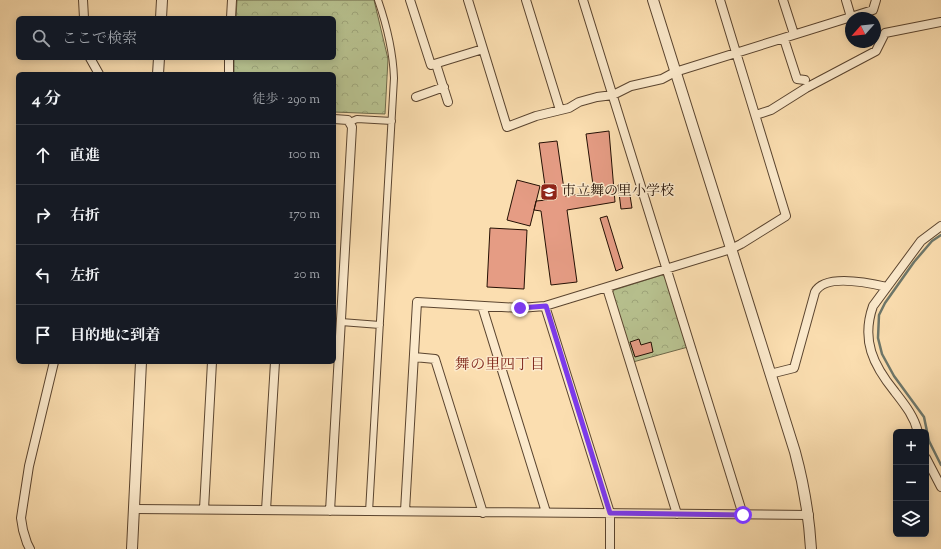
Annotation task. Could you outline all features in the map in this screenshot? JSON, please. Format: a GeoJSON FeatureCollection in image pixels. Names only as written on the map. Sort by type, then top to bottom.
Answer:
{"type":"FeatureCollection","features":[{"type":"Feature","properties":{"kind":"street"},"geometry":{"type":"LineString","coordinates":[[83,0],[84,16]]}},
{"type":"Feature","properties":{"kind":"street"},"geometry":{"type":"LineString","coordinates":[[161,16],[162,0]]}},
{"type":"Feature","properties":{"kind":"street"},"geometry":{"type":"LineString","coordinates":[[232,0],[232,16]]}},
{"type":"Feature","properties":{"kind":"street"},"geometry":{"type":"LineString","coordinates":[[369,512],[394,78],[390,39],[378,0]]}},
{"type":"Feature","properties":{"kind":"street"},"geometry":{"type":"LineString","coordinates":[[410,0],[431,66],[483,49]]}},
{"type":"Feature","properties":{"kind":"street"},"geometry":{"type":"LineString","coordinates":[[468,0],[507,127],[536,116],[560,110],[597,97],[613,95],[631,86],[662,79],[675,72],[845,19]]}},
{"type":"Feature","properties":{"kind":"street"},"geometry":{"type":"LineString","coordinates":[[526,0],[560,110]]}},
{"type":"Feature","properties":{"kind":"street"},"geometry":{"type":"LineString","coordinates":[[583,0],[743,515]]}},
{"type":"Feature","properties":{"kind":"street"},"geometry":{"type":"LineString","coordinates":[[653,0],[795,452],[809,515],[812,549]]}},
{"type":"Feature","properties":{"kind":"street"},"geometry":{"type":"LineString","coordinates":[[405,511],[417,302],[520,308],[546,306],[731,249],[786,216],[720,0]]}},
{"type":"Feature","properties":{"kind":"street"},"geometry":{"type":"LineString","coordinates":[[783,0],[794,34]]}},
{"type":"Feature","properties":{"kind":"street"},"geometry":{"type":"LineString","coordinates":[[846,0],[850,12]]}},
{"type":"Feature","properties":{"kind":"street"},"geometry":{"type":"LineString","coordinates":[[867,12],[873,10],[876,0]]}},
{"type":"Feature","properties":{"kind":"street"},"geometry":{"type":"LineString","coordinates":[[756,115],[772,110],[806,88],[876,51],[885,33],[941,22]]}},
{"type":"Feature","properties":{"kind":"street"},"geometry":{"type":"LineString","coordinates":[[784,39],[797,79],[805,80]]}},
{"type":"Feature","properties":{"kind":"street"},"geometry":{"type":"LineString","coordinates":[[91,60],[98,72]]}},
{"type":"Feature","properties":{"kind":"street"},"geometry":{"type":"LineString","coordinates":[[158,72],[159,60]]}},
{"type":"Feature","properties":{"kind":"street"},"geometry":{"type":"LineString","coordinates":[[228,72],[229,60]]}},
{"type":"Feature","properties":{"kind":"street"},"geometry":{"type":"LineString","coordinates":[[436,64],[448,102]]}},
{"type":"Feature","properties":{"kind":"street"},"geometry":{"type":"LineString","coordinates":[[416,97],[444,87]]}},
{"type":"Feature","properties":{"kind":"street"},"geometry":{"type":"LineString","coordinates":[[330,511],[338,322],[352,127],[350,122],[344,119],[336,119]]}},
{"type":"Feature","properties":{"kind":"street"},"geometry":{"type":"LineString","coordinates":[[350,122],[357,119],[392,121]]}},
{"type":"Feature","properties":{"kind":"street"},"geometry":{"type":"LineString","coordinates":[[917,429],[916,422],[908,408],[879,370],[872,356],[869,342],[870,316],[873,306],[921,241],[941,226]]}},
{"type":"Feature","properties":{"kind":"street"},"geometry":{"type":"LineString","coordinates":[[770,374],[794,368],[815,292],[818,287],[824,284],[853,281],[887,287]]}},
{"type":"Feature","properties":{"kind":"street"},"geometry":{"type":"LineString","coordinates":[[607,288],[676,514]]}},
{"type":"Feature","properties":{"kind":"street"},"geometry":{"type":"LineString","coordinates":[[482,306],[546,512]]}},
{"type":"Feature","properties":{"kind":"street"},"geometry":{"type":"LineString","coordinates":[[546,306],[610,513],[610,549]]}},
{"type":"Feature","properties":{"kind":"street"},"geometry":{"type":"LineString","coordinates":[[338,322],[380,325]]}},
{"type":"Feature","properties":{"kind":"street"},"geometry":{"type":"LineString","coordinates":[[414,357],[435,359],[483,513]]}},
{"type":"Feature","properties":{"kind":"street"},"geometry":{"type":"LineString","coordinates":[[30,549],[26,543],[22,530],[21,518],[29,466],[54,364]]}},
{"type":"Feature","properties":{"kind":"street"},"geometry":{"type":"LineString","coordinates":[[132,549],[141,364]]}},
{"type":"Feature","properties":{"kind":"street"},"geometry":{"type":"LineString","coordinates":[[204,509],[212,364]]}},
{"type":"Feature","properties":{"kind":"street"},"geometry":{"type":"LineString","coordinates":[[266,510],[275,364]]}},
{"type":"Feature","properties":{"kind":"street"},"geometry":{"type":"LineString","coordinates":[[929,464],[941,487]]}},
{"type":"Feature","properties":{"kind":"street"},"geometry":{"type":"LineString","coordinates":[[134,509],[809,515]]}},
{"type":"Feature","properties":{"kind":"green space"},"geometry":{"type":"Polygon","coordinates":[[[237,0],[374,0],[388,59],[385,114],[336,112],[336,72],[234,72],[234,60],[336,60],[336,16],[236,16],[237,0]]]}},
{"type":"Feature","properties":{"kind":"green space"},"geometry":{"type":"Polygon","coordinates":[[[662,275],[666,277],[688,347],[633,362],[612,293],[614,290],[662,275]]]}},
{"type":"Feature","properties":{"kind":"building"},"geometry":{"type":"Polygon","coordinates":[[[609,131],[615,202],[567,210],[577,282],[551,285],[541,211],[534,210],[536,201],[547,200],[539,143],[557,141],[565,196],[594,192],[586,134],[609,131]]]}},
{"type":"Feature","properties":{"kind":"building"},"geometry":{"type":"Polygon","coordinates":[[[517,180],[540,186],[530,226],[507,220],[517,180]]]}},
{"type":"Feature","properties":{"kind":"building"},"geometry":{"type":"Polygon","coordinates":[[[628,183],[632,208],[621,209],[618,185],[628,183]]]}},
{"type":"Feature","properties":{"kind":"building"},"geometry":{"type":"Polygon","coordinates":[[[607,216],[623,268],[616,271],[600,218],[607,216]]]}},
{"type":"Feature","properties":{"kind":"building"},"geometry":{"type":"Polygon","coordinates":[[[490,228],[527,230],[524,289],[487,287],[490,228]]]}},
{"type":"Feature","properties":{"kind":"building"},"geometry":{"type":"Polygon","coordinates":[[[639,339],[641,345],[651,342],[653,352],[635,357],[630,342],[639,339]]]}},
{"type":"Feature","properties":{"kind":"waterway"},"geometry":{"type":"LineString","coordinates":[[941,235],[932,241],[914,262],[885,303],[879,315],[878,338],[882,354],[894,376],[924,417],[929,441],[941,465]]}},
{"type":"Feature","properties":{"kind":"place","name":"市立舞の里小学校"},"geometry":{"type":"Point","coordinates":[549,192]}},
{"type":"Feature","properties":{"kind":"district","name":"舞の里四丁目"},"geometry":{"type":"Point","coordinates":[500,365]}},
{"type":"Feature","properties":{"kind":"route"},"geometry":{"type":"LineString","coordinates":[[520,308],[546,306],[610,513],[743,515]]}}]}
